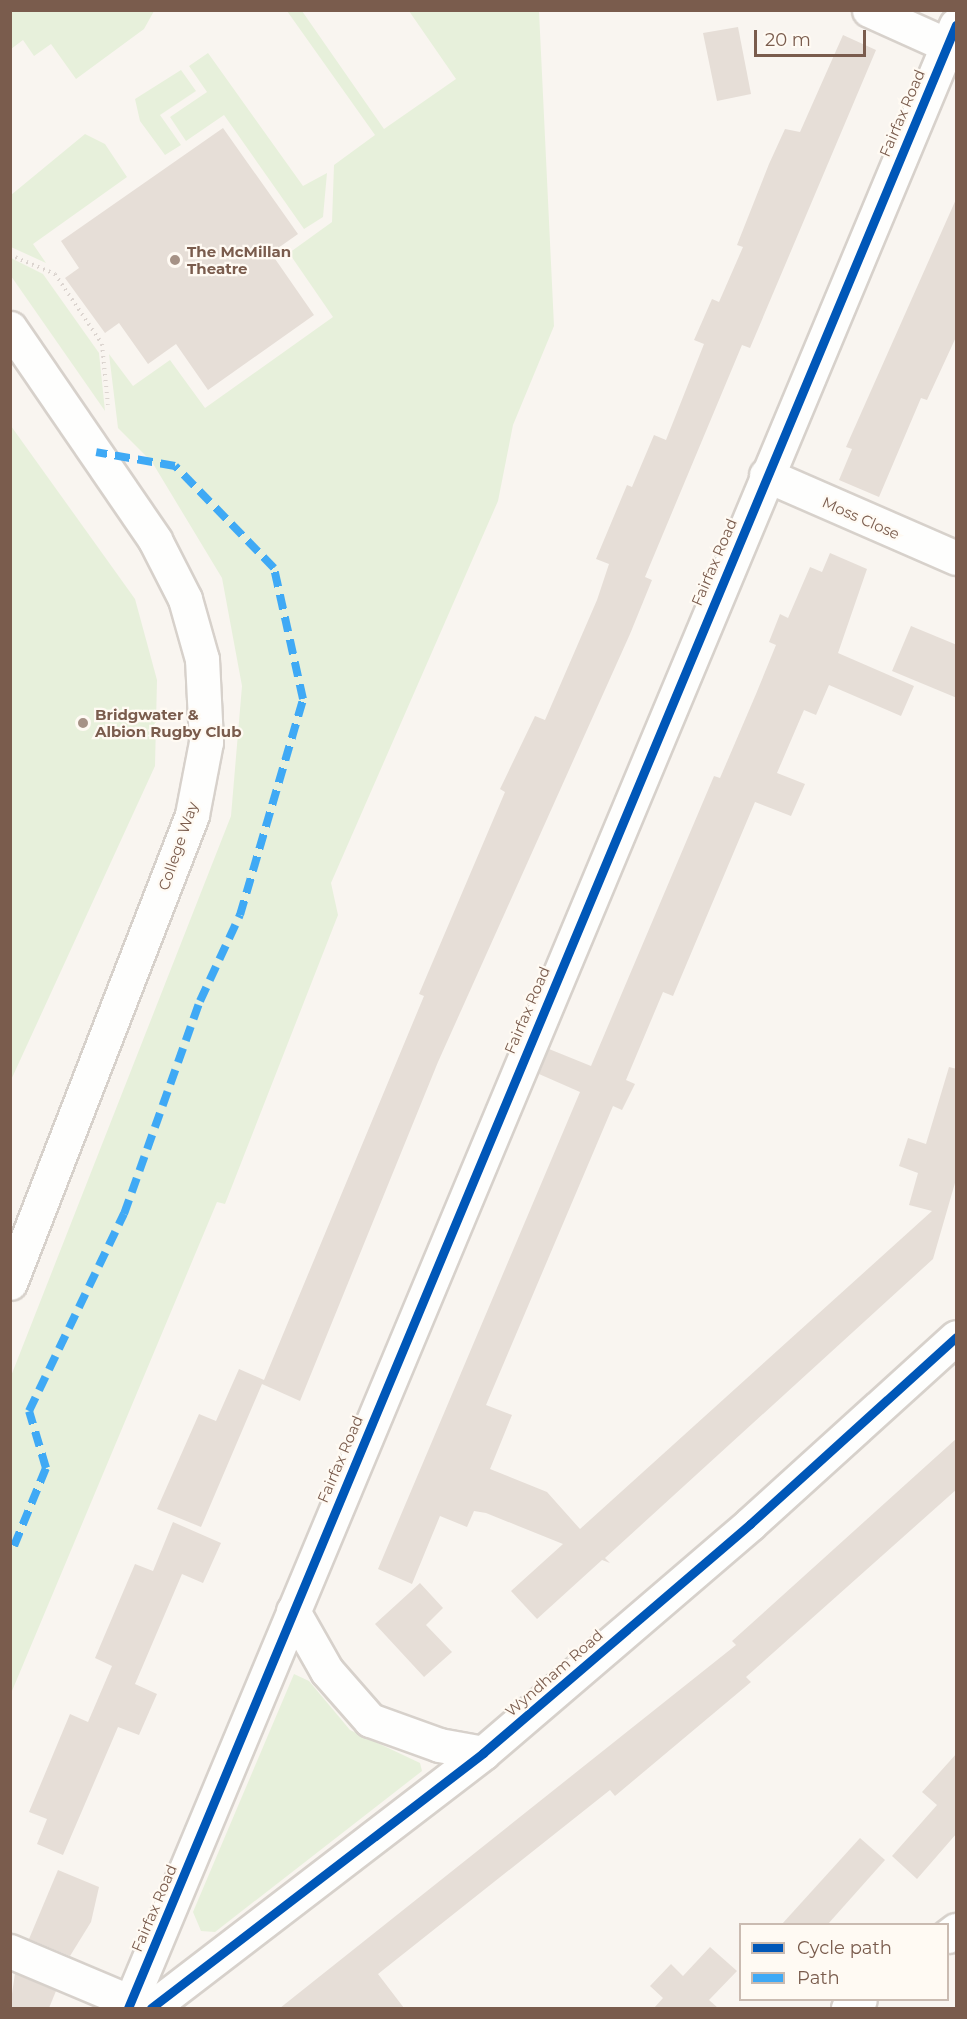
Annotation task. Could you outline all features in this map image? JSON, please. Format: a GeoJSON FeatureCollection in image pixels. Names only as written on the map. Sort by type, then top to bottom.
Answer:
{"type":"FeatureCollection","features":[{"type":"Feature","properties":{"kind":"street"},"geometry":{"type":"LineString","coordinates":[[869,10],[952,35]]}},
{"type":"Feature","properties":{"kind":"street","name":"Fairfax Road"},"geometry":{"type":"LineString","coordinates":[[137,2006],[293,1611],[766,475],[952,35]]}},
{"type":"Feature","properties":{"kind":"street","name":"College Way"},"geometry":{"type":"LineString","coordinates":[[10,328],[149,531],[185,599],[202,659],[206,742],[192,815],[10,1282]]}},
{"type":"Feature","properties":{"kind":"street","name":"Moss Close"},"geometry":{"type":"LineString","coordinates":[[766,475],[957,558]]}},
{"type":"Feature","properties":{"kind":"street","name":"Wyndham Road"},"geometry":{"type":"LineString","coordinates":[[137,2006],[483,1753],[750,1524],[957,1337]]}},
{"type":"Feature","properties":{"kind":"street"},"geometry":{"type":"LineString","coordinates":[[293,1611],[327,1671],[370,1720],[439,1745],[483,1753]]}},
{"type":"Feature","properties":{"kind":"street"},"geometry":{"type":"LineString","coordinates":[[10,1951],[137,2006]]}},
{"type":"Feature","properties":{"kind":"path"},"geometry":{"type":"LineString","coordinates":[[10,255],[55,274],[102,344],[109,410]]}},
{"type":"Feature","properties":{"kind":"green space"},"geometry":{"type":"Polygon","coordinates":[[[11,10],[154,11],[144,29],[76,79],[51,44],[34,56],[23,40],[11,49],[11,10]]]}},
{"type":"Feature","properties":{"kind":"green space"},"geometry":{"type":"Polygon","coordinates":[[[287,11],[302,11],[384,129],[456,79],[409,11],[539,11],[554,326],[513,425],[498,501],[331,883],[338,915],[225,1204],[217,1202],[12,1691],[11,1376],[231,816],[242,686],[222,578],[152,462],[118,428],[109,354],[133,386],[170,360],[205,408],[333,317],[289,253],[332,222],[334,165],[375,135],[287,11]]]}},
{"type":"Feature","properties":{"kind":"green space"},"geometry":{"type":"Polygon","coordinates":[[[208,53],[303,186],[327,173],[323,217],[304,229],[224,115],[186,141],[170,117],[207,92],[189,66],[208,53]]]}},
{"type":"Feature","properties":{"kind":"green space"},"geometry":{"type":"Polygon","coordinates":[[[181,70],[196,91],[160,115],[181,145],[165,155],[140,121],[135,99],[181,70]]]}},
{"type":"Feature","properties":{"kind":"green space"},"geometry":{"type":"Polygon","coordinates":[[[85,134],[105,144],[127,177],[33,244],[46,263],[11,247],[11,195],[85,134]]]}},
{"type":"Feature","properties":{"kind":"green space"},"geometry":{"type":"Polygon","coordinates":[[[11,258],[43,274],[99,353],[105,411],[11,276],[11,258]]]}},
{"type":"Feature","properties":{"kind":"green space","name":"Bridgwater & Albion Rugby Club"},"geometry":{"type":"Polygon","coordinates":[[[11,426],[135,599],[157,680],[155,766],[11,1080],[11,426]]]}},
{"type":"Feature","properties":{"kind":"green space"},"geometry":{"type":"Polygon","coordinates":[[[294,1674],[309,1681],[350,1730],[420,1763],[422,1771],[215,1932],[201,1931],[193,1912],[294,1674]]]}},
{"type":"Feature","properties":{"kind":"building"},"geometry":{"type":"Polygon","coordinates":[[[738,27],[751,94],[717,101],[703,33],[738,27]]]}},
{"type":"Feature","properties":{"kind":"building"},"geometry":{"type":"Polygon","coordinates":[[[843,35],[876,50],[750,348],[742,345],[645,577],[652,580],[630,634],[438,1062],[300,1401],[262,1384],[201,1527],[157,1509],[199,1414],[216,1421],[239,1369],[264,1380],[424,996],[419,994],[505,792],[500,789],[535,716],[545,720],[597,600],[609,564],[596,559],[627,485],[632,487],[654,435],[666,440],[704,344],[694,340],[712,299],[719,302],[743,247],[737,245],[769,164],[785,129],[800,132],[843,35]]]}},
{"type":"Feature","properties":{"kind":"building","name":"The McMillan Theatre"},"geometry":{"type":"Polygon","coordinates":[[[223,128],[298,234],[271,253],[314,315],[208,390],[176,344],[148,364],[119,323],[105,333],[65,278],[79,268],[61,241],[223,128]]]}},
{"type":"Feature","properties":{"kind":"building"},"geometry":{"type":"Polygon","coordinates":[[[957,197],[957,335],[927,400],[921,398],[879,497],[839,480],[852,449],[846,447],[957,197]]]}},
{"type":"Feature","properties":{"kind":"building"},"geometry":{"type":"Polygon","coordinates":[[[830,553],[867,569],[838,653],[914,686],[901,716],[829,685],[816,715],[804,710],[777,773],[805,784],[791,816],[755,802],[673,996],[663,992],[626,1080],[635,1084],[622,1110],[613,1106],[486,1405],[512,1415],[490,1469],[547,1492],[580,1529],[932,1211],[909,1205],[918,1173],[899,1166],[908,1138],[926,1144],[949,1067],[957,1069],[957,1176],[933,1259],[605,1558],[610,1563],[602,1560],[537,1619],[511,1591],[563,1544],[486,1513],[474,1511],[467,1527],[440,1516],[412,1584],[378,1569],[580,1092],[539,1074],[549,1049],[591,1066],[714,776],[720,778],[756,694],[776,645],[769,642],[780,614],[788,618],[810,567],[822,572],[830,553]]]}},
{"type":"Feature","properties":{"kind":"building"},"geometry":{"type":"Polygon","coordinates":[[[911,626],[957,645],[957,698],[892,671],[911,626]]]}},
{"type":"Feature","properties":{"kind":"building"},"geometry":{"type":"Polygon","coordinates":[[[957,1438],[957,1489],[746,1677],[751,1682],[615,1796],[610,1790],[378,1974],[404,2008],[280,2008],[736,1645],[732,1641],[957,1438]]]}},
{"type":"Feature","properties":{"kind":"building"},"geometry":{"type":"Polygon","coordinates":[[[173,1522],[221,1543],[203,1583],[182,1574],[135,1684],[157,1694],[139,1735],[118,1727],[63,1855],[37,1844],[47,1819],[29,1812],[70,1714],[88,1722],[112,1666],[95,1658],[135,1564],[153,1571],[173,1522]]]}},
{"type":"Feature","properties":{"kind":"building"},"geometry":{"type":"Polygon","coordinates":[[[420,1583],[443,1608],[426,1625],[452,1652],[424,1677],[375,1624],[420,1583]]]}},
{"type":"Feature","properties":{"kind":"building"},"geometry":{"type":"Polygon","coordinates":[[[957,1753],[957,1833],[917,1879],[892,1856],[937,1805],[922,1792],[957,1753]]]}},
{"type":"Feature","properties":{"kind":"building"},"geometry":{"type":"Polygon","coordinates":[[[860,1838],[885,1860],[829,1923],[783,1923],[860,1838]]]}},
{"type":"Feature","properties":{"kind":"building"},"geometry":{"type":"Polygon","coordinates":[[[58,1870],[99,1887],[91,1922],[70,1956],[29,1939],[58,1870]]]}},
{"type":"Feature","properties":{"kind":"building"},"geometry":{"type":"Polygon","coordinates":[[[710,1947],[737,1971],[709,2000],[718,2008],[654,2008],[663,1998],[650,1986],[671,1964],[683,1976],[710,1947]]]}},
{"type":"Feature","properties":{"kind":"building"},"geometry":{"type":"Polygon","coordinates":[[[15,1973],[56,1991],[49,2008],[10,2008],[15,1973]]]}},
{"type":"Feature","properties":{"kind":"marked path"},"geometry":{"type":"LineString","coordinates":[[14,1546],[46,1468],[29,1411],[124,1214],[200,1001],[240,915],[303,699],[274,568],[175,466],[96,452]]}},
{"type":"Feature","properties":{"kind":"cycle path"},"geometry":{"type":"LineString","coordinates":[[128,2008],[956,25]]}},
{"type":"Feature","properties":{"kind":"cycle path"},"geometry":{"type":"LineString","coordinates":[[151,2008],[483,1753],[750,1524],[956,1337]]}},
{"type":"Feature","properties":{"kind":"place","name":"The McMillan Theatre"},"geometry":{"type":"Point","coordinates":[175,260]}},
{"type":"Feature","properties":{"kind":"place","name":"Bridgwater & Albion Rugby Club"},"geometry":{"type":"Point","coordinates":[83,723]}}]}
